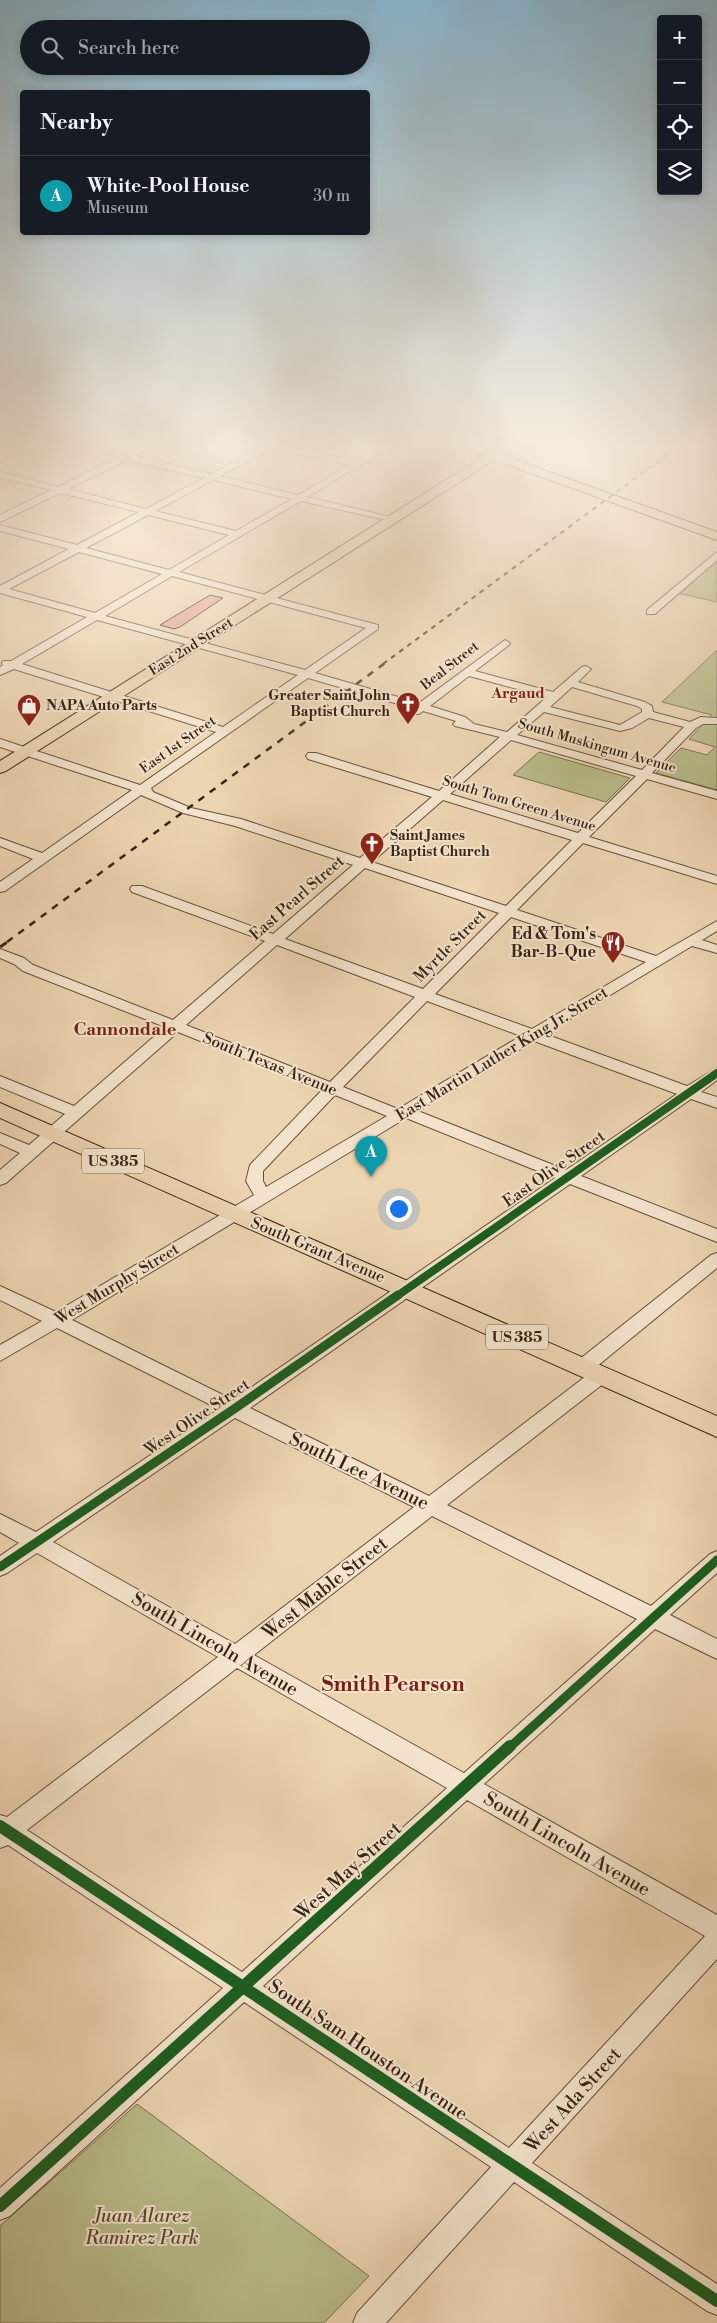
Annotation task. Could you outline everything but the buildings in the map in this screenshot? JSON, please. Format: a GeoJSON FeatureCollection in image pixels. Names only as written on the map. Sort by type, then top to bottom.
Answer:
{"type":"FeatureCollection","features":[{"type":"Feature","properties":{"kind":"main road","name":"East 2nd Street"},"geometry":{"type":"LineString","coordinates":[[0,768],[338,554]]}},
{"type":"Feature","properties":{"kind":"main road","name":"South Grant Avenue"},"geometry":{"type":"LineString","coordinates":[[0,1110],[717,1427]]}},
{"type":"Feature","properties":{"kind":"street"},"geometry":{"type":"LineString","coordinates":[[0,590],[64,554]]}},
{"type":"Feature","properties":{"kind":"street"},"geometry":{"type":"LineString","coordinates":[[99,554],[266,600]]}},
{"type":"Feature","properties":{"kind":"street"},"geometry":{"type":"LineString","coordinates":[[0,672],[202,554]]}},
{"type":"Feature","properties":{"kind":"street"},"geometry":{"type":"LineString","coordinates":[[651,612],[717,555]]}},
{"type":"Feature","properties":{"kind":"street"},"geometry":{"type":"LineString","coordinates":[[0,590],[304,675],[310,680],[350,689]]}},
{"type":"Feature","properties":{"kind":"street","name":"East 1st Street"},"geometry":{"type":"LineString","coordinates":[[0,888],[374,627],[266,600]]}},
{"type":"Feature","properties":{"kind":"street","name":"Beal Street"},"geometry":{"type":"LineString","coordinates":[[416,711],[505,642]]}},
{"type":"Feature","properties":{"kind":"street"},"geometry":{"type":"LineString","coordinates":[[0,661],[224,730]]}},
{"type":"Feature","properties":{"kind":"street","name":"East Pearl Street"},"geometry":{"type":"LineString","coordinates":[[0,1179],[586,669]]}},
{"type":"Feature","properties":{"kind":"street"},"geometry":{"type":"LineString","coordinates":[[467,672],[556,696]]}},
{"type":"Feature","properties":{"kind":"street"},"geometry":{"type":"LineString","coordinates":[[570,683],[641,704],[648,708],[647,714]]}},
{"type":"Feature","properties":{"kind":"street","name":"South Muskingum Avenue"},"geometry":{"type":"LineString","coordinates":[[350,689],[453,724],[469,725],[717,796]]}},
{"type":"Feature","properties":{"kind":"street"},"geometry":{"type":"LineString","coordinates":[[542,708],[620,728],[628,726],[647,714],[692,726],[701,720],[717,721]]}},
{"type":"Feature","properties":{"kind":"street","name":"Myrtle Street"},"geometry":{"type":"LineString","coordinates":[[265,1196],[254,1183],[253,1176],[256,1169],[332,1089],[692,726]]}},
{"type":"Feature","properties":{"kind":"street"},"geometry":{"type":"LineString","coordinates":[[0,743],[140,789],[149,796],[188,809],[226,821],[237,822],[658,961]]}},
{"type":"Feature","properties":{"kind":"street","name":"South Tom Green Avenue"},"geometry":{"type":"LineString","coordinates":[[312,756],[717,880]]}},
{"type":"Feature","properties":{"kind":"street"},"geometry":{"type":"LineString","coordinates":[[0,842],[43,858]]}},
{"type":"Feature","properties":{"kind":"street"},"geometry":{"type":"LineString","coordinates":[[137,888],[717,1103]]}},
{"type":"Feature","properties":{"kind":"street","name":"East Martin Luther King Jr. Street"},"geometry":{"type":"LineString","coordinates":[[235,1214],[658,961],[696,942],[717,925]]}},
{"type":"Feature","properties":{"kind":"street"},"geometry":{"type":"LineString","coordinates":[[696,942],[717,943]]}},
{"type":"Feature","properties":{"kind":"street"},"geometry":{"type":"LineString","coordinates":[[696,942],[717,949]]}},
{"type":"Feature","properties":{"kind":"street","name":"South Texas Avenue"},"geometry":{"type":"LineString","coordinates":[[0,953],[19,961],[28,968],[332,1089],[566,1176],[717,1236]]}},
{"type":"Feature","properties":{"kind":"street","name":"South Texas Avenue"},"geometry":{"type":"LineString","coordinates":[[0,964],[9,968],[28,968]]}},
{"type":"Feature","properties":{"kind":"street","name":"East Olive Street"},"geometry":{"type":"LineString","coordinates":[[408,1289],[566,1176],[717,1073]]}},
{"type":"Feature","properties":{"kind":"street"},"geometry":{"type":"LineString","coordinates":[[0,1081],[76,1113]]}},
{"type":"Feature","properties":{"kind":"street"},"geometry":{"type":"LineString","coordinates":[[0,1138],[32,1152]]}},
{"type":"Feature","properties":{"kind":"street","name":"West Murphy Street"},"geometry":{"type":"LineString","coordinates":[[0,1354],[235,1214]]}},
{"type":"Feature","properties":{"kind":"street","name":"West Mable Street"},"geometry":{"type":"LineString","coordinates":[[3,1831],[236,1656],[431,1506],[592,1371],[717,1259]]}},
{"type":"Feature","properties":{"kind":"street","name":"West Olive Street"},"geometry":{"type":"LineString","coordinates":[[0,1567],[408,1289]]}},
{"type":"Feature","properties":{"kind":"street","name":"South Lee Avenue"},"geometry":{"type":"LineString","coordinates":[[0,1292],[717,1649]]}},
{"type":"Feature","properties":{"kind":"street","name":"South Lincoln Avenue"},"geometry":{"type":"LineString","coordinates":[[0,1522],[717,1929]]}},
{"type":"Feature","properties":{"kind":"street","name":"West May Street"},"geometry":{"type":"LineString","coordinates":[[0,2206],[717,1560]]}},
{"type":"Feature","properties":{"kind":"street","name":"South Sam Houston Avenue"},"geometry":{"type":"LineString","coordinates":[[3,1831],[243,1987],[717,2302]]}},
{"type":"Feature","properties":{"kind":"street","name":"West Ada Street"},"geometry":{"type":"LineString","coordinates":[[367,2323],[513,2166],[717,1941]]}},
{"type":"Feature","properties":{"kind":"green space"},"geometry":{"type":"Polygon","coordinates":[[[717,560],[717,602],[677,593],[717,560]]]}},
{"type":"Feature","properties":{"kind":"green space"},"geometry":{"type":"Polygon","coordinates":[[[717,650],[717,790],[656,773],[681,748],[707,755],[715,747],[689,739],[712,715],[662,702],[717,650]]]}},
{"type":"Feature","properties":{"kind":"green space"},"geometry":{"type":"Polygon","coordinates":[[[539,752],[630,778],[606,802],[513,775],[539,752]]]}},
{"type":"Feature","properties":{"kind":"green space","name":"Juan Alarez Ramirez Park"},"geometry":{"type":"Polygon","coordinates":[[[137,2104],[369,2276],[324,2323],[0,2323],[0,2226],[137,2104]]]}},
{"type":"Feature","properties":{"kind":"railway"},"geometry":{"type":"LineString","coordinates":[[383,664],[532,554]]}},
{"type":"Feature","properties":{"kind":"railway"},"geometry":{"type":"LineString","coordinates":[[7,942],[385,663]]}},
{"type":"Feature","properties":{"kind":"railway"},"geometry":{"type":"LineString","coordinates":[[0,947],[9,941]]}},
{"type":"Feature","properties":{"kind":"cycle path"},"geometry":{"type":"LineString","coordinates":[[0,1567],[234,1409],[717,1073]]}},
{"type":"Feature","properties":{"kind":"cycle path"},"geometry":{"type":"LineString","coordinates":[[0,2206],[717,1560]]}},
{"type":"Feature","properties":{"kind":"cycle path"},"geometry":{"type":"LineString","coordinates":[[0,1826],[717,2301]]}},
{"type":"Feature","properties":{"kind":"place","name":"Greater Saint John Baptist Church"},"geometry":{"type":"Point","coordinates":[408,725]}},
{"type":"Feature","properties":{"kind":"place","name":"NAPA Auto Parts"},"geometry":{"type":"Point","coordinates":[29,727]}},
{"type":"Feature","properties":{"kind":"place","name":"Saint James Baptist Church"},"geometry":{"type":"Point","coordinates":[372,865]}},
{"type":"Feature","properties":{"kind":"place","name":"Ed & Tom's Bar-B-Que"},"geometry":{"type":"Point","coordinates":[613,964]}},
{"type":"Feature","properties":{"kind":"place","name":"White-Pool House"},"geometry":{"type":"Point","coordinates":[371,1177]}},
{"type":"Feature","properties":{"kind":"district","name":"Argaud"},"geometry":{"type":"Point","coordinates":[518,693]}},
{"type":"Feature","properties":{"kind":"district","name":"Cannondale"},"geometry":{"type":"Point","coordinates":[125,1029]}},
{"type":"Feature","properties":{"kind":"district","name":"Smith Pearson"},"geometry":{"type":"Point","coordinates":[393,1685]}}]}
